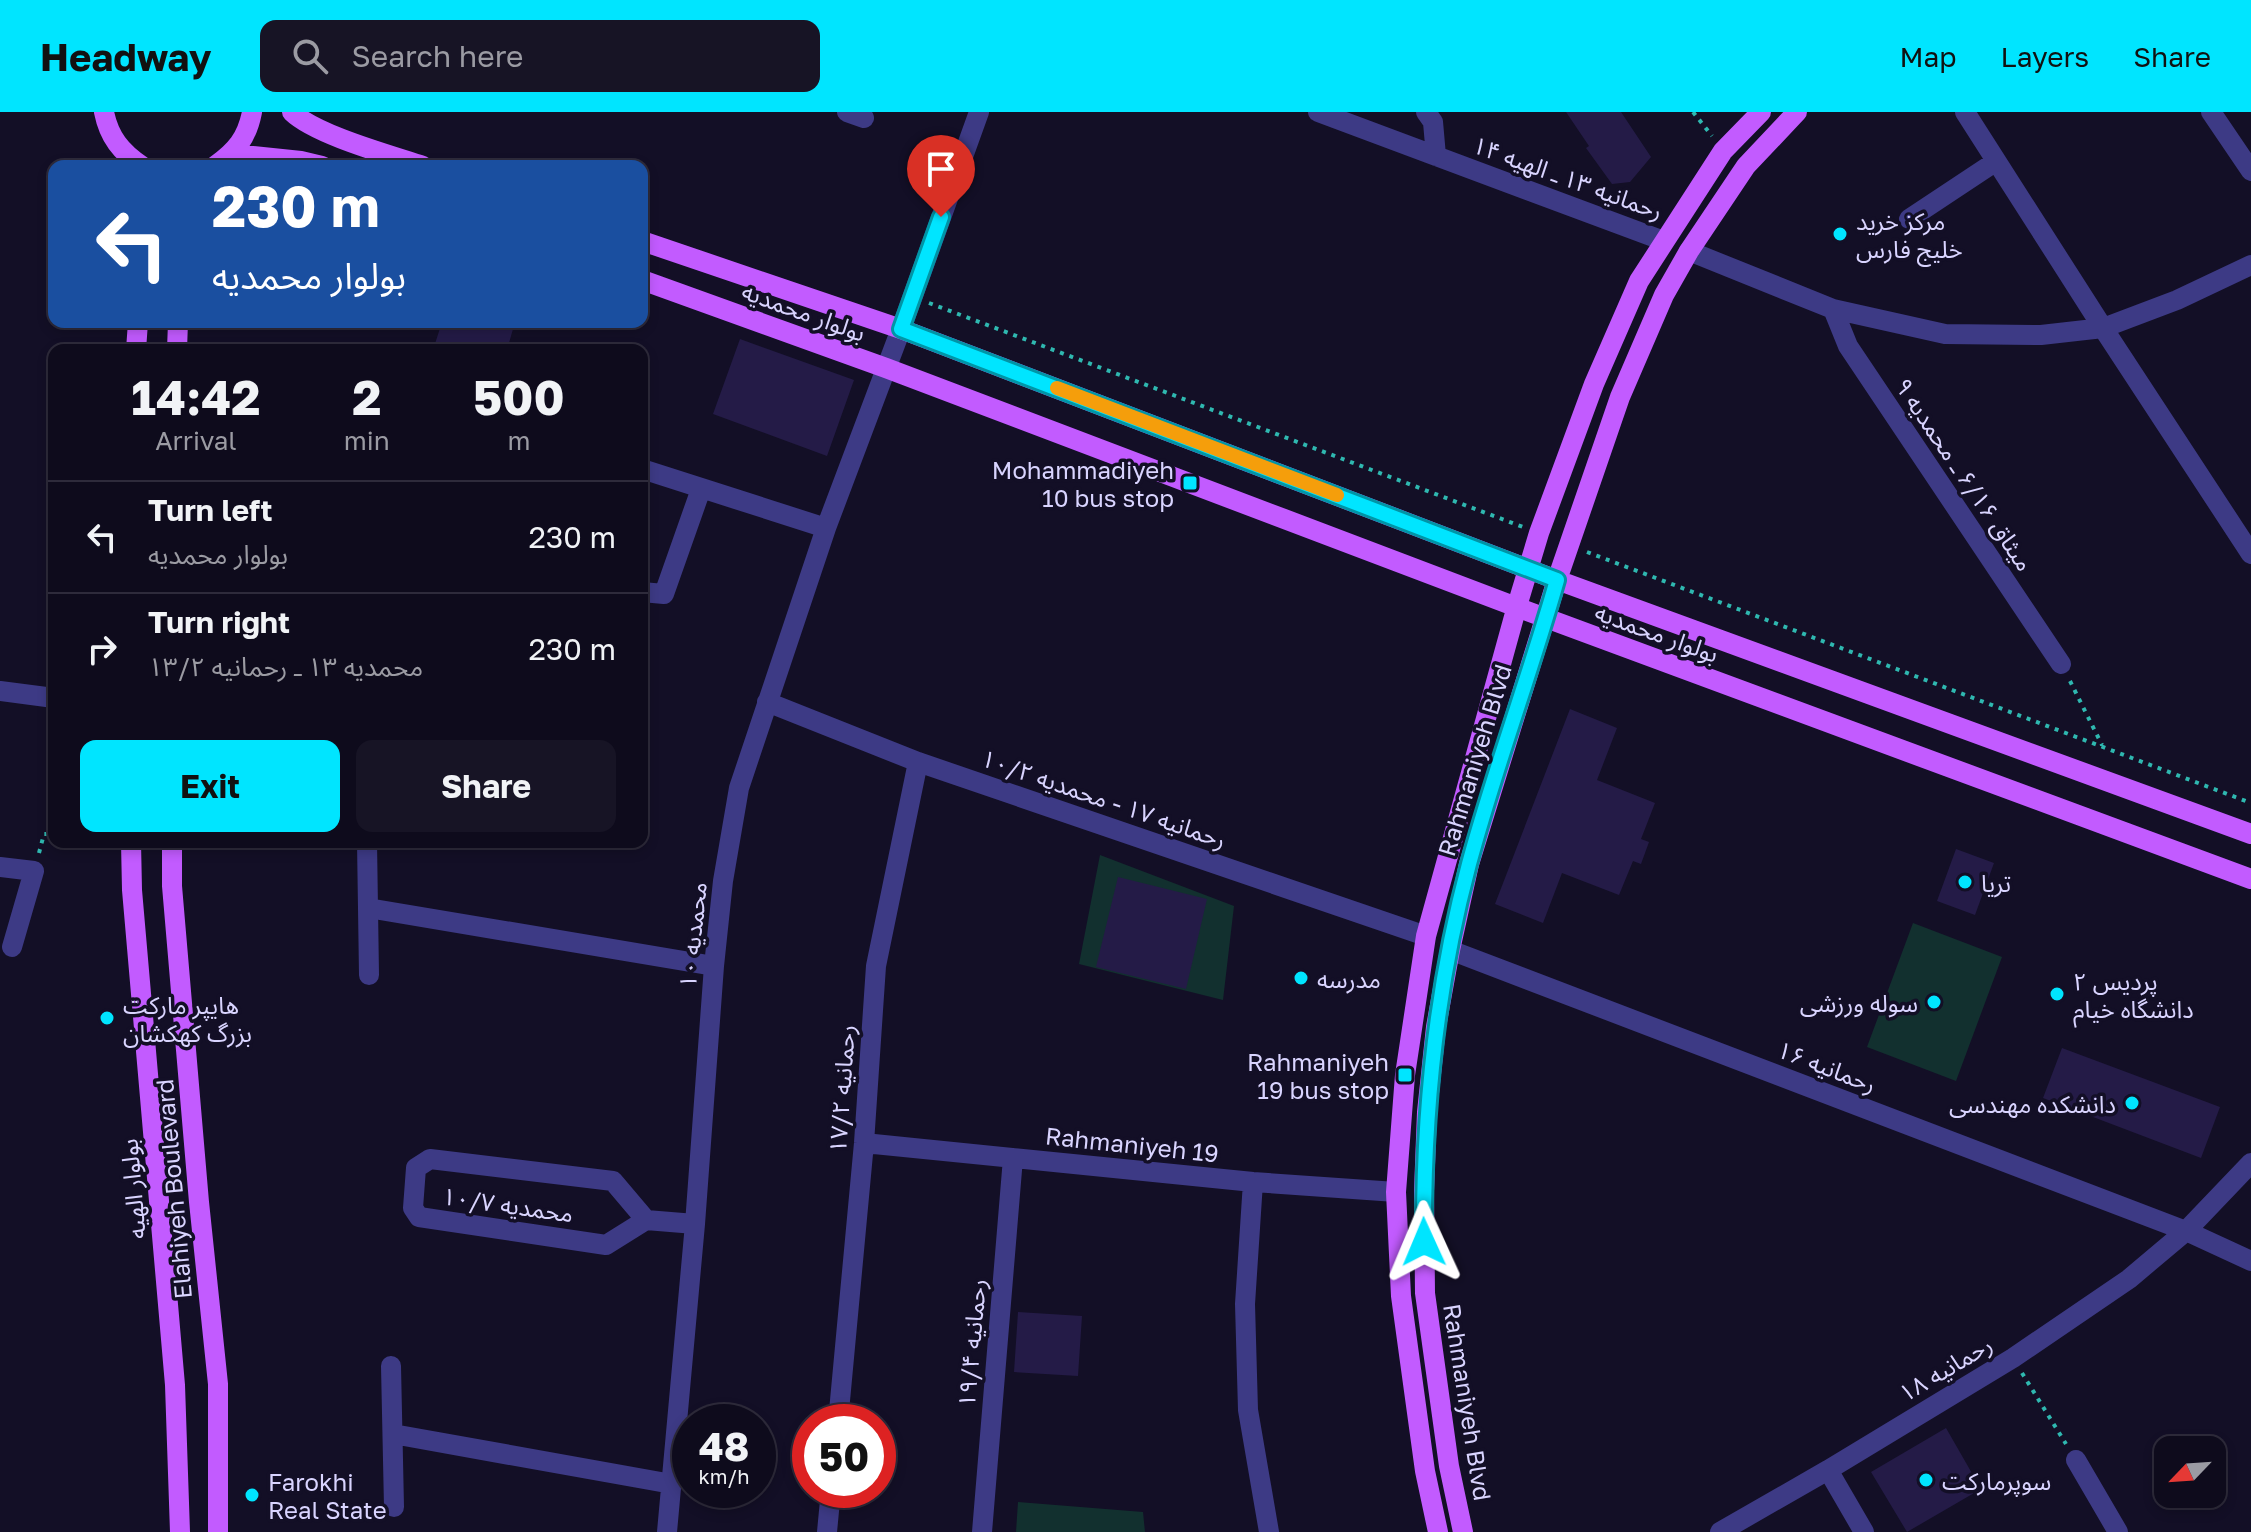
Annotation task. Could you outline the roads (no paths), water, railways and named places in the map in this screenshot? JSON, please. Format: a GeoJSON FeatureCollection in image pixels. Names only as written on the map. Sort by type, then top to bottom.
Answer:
{"type":"FeatureCollection","features":[{"type":"Feature","properties":{"kind":"main road"},"geometry":{"type":"LineString","coordinates":[[91,112],[105,120],[131,160]]}},
{"type":"Feature","properties":{"kind":"main road"},"geometry":{"type":"LineString","coordinates":[[224,160],[233,154],[249,128],[252,112]]}},
{"type":"Feature","properties":{"kind":"main road"},"geometry":{"type":"LineString","coordinates":[[292,112],[298,118],[340,138],[405,160]]}},
{"type":"Feature","properties":{"kind":"main road","name":"Rahmaniyeh Blvd"},"geometry":{"type":"LineString","coordinates":[[1438,1532],[1425,1471],[1401,1296],[1396,1192],[1405,1075],[1426,936],[1539,533],[1594,384],[1639,281],[1723,151],[1761,112]]}},
{"type":"Feature","properties":{"kind":"main road","name":"Rahmaniyeh Blvd"},"geometry":{"type":"LineString","coordinates":[[1463,1532],[1449,1466],[1425,1293],[1424,1191],[1427,1112],[1436,1027],[1469,864],[1557,580],[1620,397],[1664,295],[1689,251],[1746,166],[1797,112]]}},
{"type":"Feature","properties":{"kind":"main road"},"geometry":{"type":"LineString","coordinates":[[233,154],[291,160]]}},
{"type":"Feature","properties":{"kind":"main road","name":"بولوار محمدیه"},"geometry":{"type":"LineString","coordinates":[[648,243],[901,329],[1557,580],[2251,834]]}},
{"type":"Feature","properties":{"kind":"main road","name":"بولوار محمدیه"},"geometry":{"type":"LineString","coordinates":[[648,282],[886,368],[1546,618],[2251,879]]}},
{"type":"Feature","properties":{"kind":"main road","name":"بولوار الهیه"},"geometry":{"type":"LineString","coordinates":[[131,848],[132,890],[175,1385],[180,1532]]}},
{"type":"Feature","properties":{"kind":"main road","name":"Elahiyeh Boulevard"},"geometry":{"type":"LineString","coordinates":[[172,848],[172,886],[197,1186],[218,1384],[218,1532]]}},
{"type":"Feature","properties":{"kind":"street","name":"محمدیه ۱۰"},"geometry":{"type":"LineString","coordinates":[[679,1404],[714,966],[723,881],[739,788],[826,528],[979,112]]}},
{"type":"Feature","properties":{"kind":"street","name":"رحمانیه ۱۳ ـ الهیه ۱۴"},"geometry":{"type":"LineString","coordinates":[[1318,112],[1664,241]]}},
{"type":"Feature","properties":{"kind":"street"},"geometry":{"type":"LineString","coordinates":[[1426,112],[1433,122],[1436,156]]}},
{"type":"Feature","properties":{"kind":"street"},"geometry":{"type":"LineString","coordinates":[[1965,112],[2251,554]]}},
{"type":"Feature","properties":{"kind":"street"},"geometry":{"type":"LineString","coordinates":[[2211,112],[2251,171]]}},
{"type":"Feature","properties":{"kind":"street"},"geometry":{"type":"LineString","coordinates":[[1909,219],[1995,162]]}},
{"type":"Feature","properties":{"kind":"street"},"geometry":{"type":"LineString","coordinates":[[1689,251],[1833,309],[1945,334],[2041,335],[2103,328],[2177,300],[2251,265]]}},
{"type":"Feature","properties":{"kind":"street","name":"میثاق ۶/۱۶ ـ محمدیه ۹"},"geometry":{"type":"LineString","coordinates":[[1833,309],[1848,346],[2061,664]]}},
{"type":"Feature","properties":{"kind":"street"},"geometry":{"type":"LineString","coordinates":[[648,471],[826,528]]}},
{"type":"Feature","properties":{"kind":"street"},"geometry":{"type":"LineString","coordinates":[[648,593],[664,594],[701,489]]}},
{"type":"Feature","properties":{"kind":"street"},"geometry":{"type":"LineString","coordinates":[[0,691],[48,697]]}},
{"type":"Feature","properties":{"kind":"street","name":"رحمانیه ۱۷ - محمدیه ۱۰/۲"},"geometry":{"type":"LineString","coordinates":[[767,702],[918,762],[1426,936]]}},
{"type":"Feature","properties":{"kind":"street","name":"رحمانیه ۱۷/۲"},"geometry":{"type":"LineString","coordinates":[[840,1404],[864,1143],[876,966],[918,762]]}},
{"type":"Feature","properties":{"kind":"street"},"geometry":{"type":"LineString","coordinates":[[367,848],[369,975]]}},
{"type":"Feature","properties":{"kind":"street"},"geometry":{"type":"LineString","coordinates":[[0,867],[34,871],[12,947]]}},
{"type":"Feature","properties":{"kind":"street"},"geometry":{"type":"LineString","coordinates":[[368,908],[714,966]]}},
{"type":"Feature","properties":{"kind":"street","name":"رحمانیه ۱۶"},"geometry":{"type":"LineString","coordinates":[[1450,950],[2186,1231],[2251,1261]]}},
{"type":"Feature","properties":{"kind":"street","name":"Rahmaniyeh 19"},"geometry":{"type":"LineString","coordinates":[[864,1143],[1253,1182],[1396,1192]]}},
{"type":"Feature","properties":{"kind":"street","name":"رحمانیه ۱۹/۴"},"geometry":{"type":"LineString","coordinates":[[982,1532],[1013,1158]]}},
{"type":"Feature","properties":{"kind":"street","name":"محمدیه ۱۰/۷"},"geometry":{"type":"LineString","coordinates":[[430,1159],[613,1181],[646,1220],[606,1245],[419,1217],[413,1208],[416,1168],[430,1159]]}},
{"type":"Feature","properties":{"kind":"street","name":"رحمانیه ۱۸"},"geometry":{"type":"LineString","coordinates":[[1720,1532],[2013,1358],[2129,1279],[2186,1231],[2251,1163]]}},
{"type":"Feature","properties":{"kind":"street"},"geometry":{"type":"LineString","coordinates":[[1253,1182],[1245,1304],[1248,1410],[1269,1532]]}},
{"type":"Feature","properties":{"kind":"street"},"geometry":{"type":"LineString","coordinates":[[646,1220],[695,1224]]}},
{"type":"Feature","properties":{"kind":"street"},"geometry":{"type":"LineString","coordinates":[[391,1366],[394,1507]]}},
{"type":"Feature","properties":{"kind":"street"},"geometry":{"type":"LineString","coordinates":[[393,1434],[672,1484]]}},
{"type":"Feature","properties":{"kind":"street"},"geometry":{"type":"LineString","coordinates":[[2076,1460],[2118,1532]]}},
{"type":"Feature","properties":{"kind":"street"},"geometry":{"type":"LineString","coordinates":[[1828,1470],[1864,1532]]}},
{"type":"Feature","properties":{"kind":"street","name":"محمدیه ۱۰"},"geometry":{"type":"LineString","coordinates":[[667,1532],[672,1484]]}},
{"type":"Feature","properties":{"kind":"street"},"geometry":{"type":"LineString","coordinates":[[827,1532],[829,1508]]}},
{"type":"Feature","properties":{"kind":"place","name":"مرکز خرید خلیج فارس"},"geometry":{"type":"Point","coordinates":[1840,234]}},
{"type":"Feature","properties":{"kind":"place","name":"Mohammadiyeh 10 bus stop"},"geometry":{"type":"Point","coordinates":[1190,483]}},
{"type":"Feature","properties":{"kind":"place","name":"تریا"},"geometry":{"type":"Point","coordinates":[1965,882]}},
{"type":"Feature","properties":{"kind":"place","name":"مدرسه"},"geometry":{"type":"Point","coordinates":[1301,978]}},
{"type":"Feature","properties":{"kind":"place","name":"پردیس ۲ دانشگاه خیام"},"geometry":{"type":"Point","coordinates":[2057,994]}},
{"type":"Feature","properties":{"kind":"place","name":"سوله ورزشی"},"geometry":{"type":"Point","coordinates":[1934,1002]}},
{"type":"Feature","properties":{"kind":"place","name":"هایپر مارکت بزرگ کهکشان"},"geometry":{"type":"Point","coordinates":[107,1018]}},
{"type":"Feature","properties":{"kind":"place","name":"Rahmaniyeh 19 bus stop"},"geometry":{"type":"Point","coordinates":[1405,1075]}},
{"type":"Feature","properties":{"kind":"place","name":"دانشکده مهندسی"},"geometry":{"type":"Point","coordinates":[2132,1103]}},
{"type":"Feature","properties":{"kind":"place","name":"سوپرمارکت"},"geometry":{"type":"Point","coordinates":[1926,1480]}},
{"type":"Feature","properties":{"kind":"place","name":"Farokhi Real State"},"geometry":{"type":"Point","coordinates":[252,1495]}}]}
